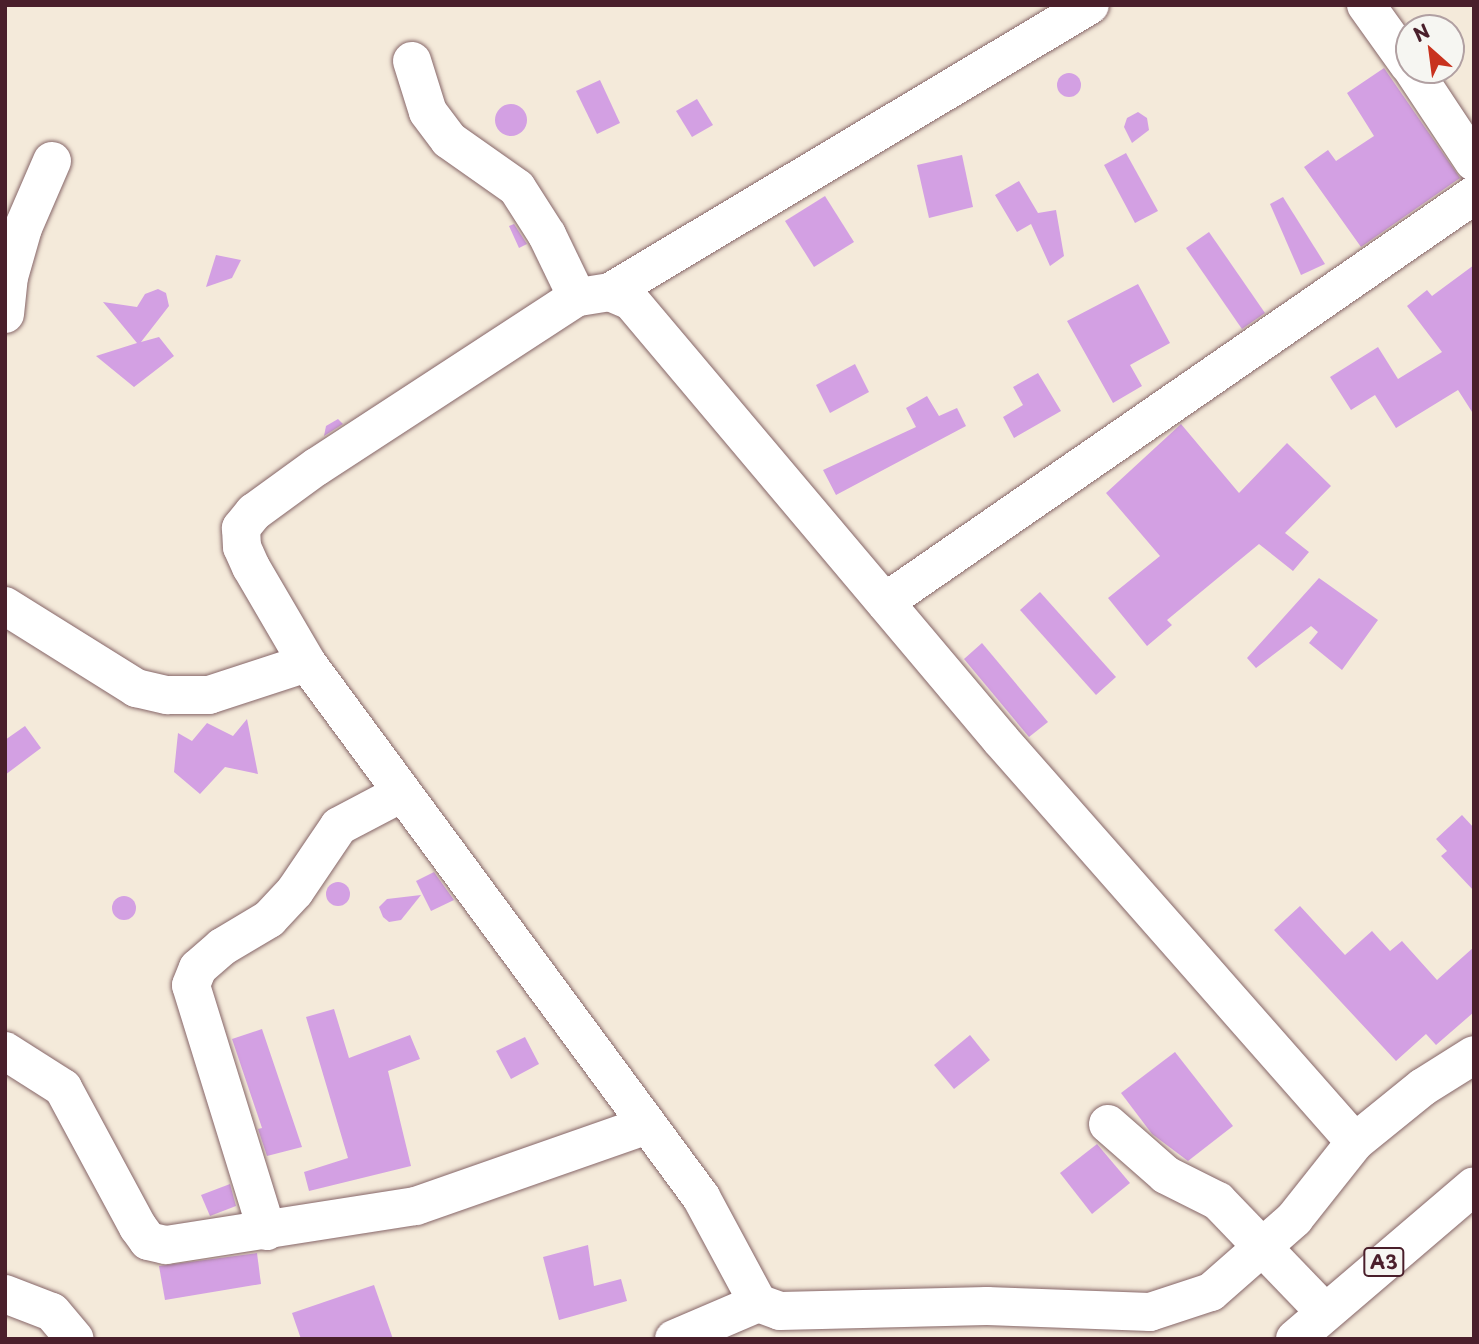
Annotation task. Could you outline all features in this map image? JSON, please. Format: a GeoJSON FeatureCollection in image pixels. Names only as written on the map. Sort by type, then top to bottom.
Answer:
{"type":"FeatureCollection","features":[{"type":"Feature","properties":{"kind":"main road"},"geometry":{"type":"LineString","coordinates":[[1090,5],[593,295],[316,467],[254,512],[241,528],[242,547],[307,663],[400,794],[701,1197],[758,1303],[780,1311],[988,1306],[1150,1312],[1211,1292],[1265,1249],[1355,1142],[1423,1087],[1474,1055]]}},
{"type":"Feature","properties":{"kind":"main road"},"geometry":{"type":"LineString","coordinates":[[1366,5],[1395,45]]}},
{"type":"Feature","properties":{"kind":"main road"},"geometry":{"type":"LineString","coordinates":[[412,61],[428,112],[449,140],[517,188],[547,235],[593,295],[631,300],[886,602],[1355,1142]]}},
{"type":"Feature","properties":{"kind":"main road"},"geometry":{"type":"LineString","coordinates":[[1422,84],[1474,162]]}},
{"type":"Feature","properties":{"kind":"main road"},"geometry":{"type":"LineString","coordinates":[[5,314],[9,277],[23,228],[52,161]]}},
{"type":"Feature","properties":{"kind":"main road"},"geometry":{"type":"LineString","coordinates":[[886,602],[1474,195]]}},
{"type":"Feature","properties":{"kind":"main road"},"geometry":{"type":"LineString","coordinates":[[5,606],[136,688],[167,695],[209,695],[307,663]]}},
{"type":"Feature","properties":{"kind":"main road"},"geometry":{"type":"LineString","coordinates":[[267,1231],[191,985],[198,968],[222,947],[269,919],[295,891],[339,826],[400,794]]}},
{"type":"Feature","properties":{"kind":"main road"},"geometry":{"type":"LineString","coordinates":[[5,1051],[63,1088],[148,1241],[166,1245],[416,1206],[647,1125]]}},
{"type":"Feature","properties":{"kind":"main road"},"geometry":{"type":"LineString","coordinates":[[1108,1124],[1166,1175],[1218,1201],[1325,1312]]}},
{"type":"Feature","properties":{"kind":"main road","name":"A3"},"geometry":{"type":"LineString","coordinates":[[1296,1339],[1474,1186]]}},
{"type":"Feature","properties":{"kind":"main road"},"geometry":{"type":"LineString","coordinates":[[5,1294],[52,1312],[75,1339]]}},
{"type":"Feature","properties":{"kind":"main road"},"geometry":{"type":"LineString","coordinates":[[674,1339],[758,1303]]}},
{"type":"Feature","properties":{"kind":"building"},"geometry":{"type":"Polygon","coordinates":[[[1384,68],[1460,178],[1361,247],[1304,167],[1328,150],[1336,161],[1374,136],[1347,93],[1384,68]]]}},
{"type":"Feature","properties":{"kind":"building"},"geometry":{"type":"Polygon","coordinates":[[[1069,73],[1078,76],[1081,85],[1078,94],[1069,97],[1060,94],[1057,85],[1060,76],[1069,73]]]}},
{"type":"Feature","properties":{"kind":"building"},"geometry":{"type":"Polygon","coordinates":[[[600,80],[620,123],[597,134],[576,91],[600,80]]]}},
{"type":"Feature","properties":{"kind":"building"},"geometry":{"type":"Polygon","coordinates":[[[697,99],[713,125],[692,137],[676,111],[697,99]]]}},
{"type":"Feature","properties":{"kind":"building"},"geometry":{"type":"Polygon","coordinates":[[[511,104],[522,109],[527,120],[522,131],[511,136],[500,131],[495,120],[500,109],[511,104]]]}},
{"type":"Feature","properties":{"kind":"building"},"geometry":{"type":"Polygon","coordinates":[[[1138,112],[1147,118],[1149,130],[1132,143],[1124,127],[1127,118],[1138,112]]]}},
{"type":"Feature","properties":{"kind":"building"},"geometry":{"type":"Polygon","coordinates":[[[1126,153],[1158,211],[1135,223],[1104,165],[1126,153]]]}},
{"type":"Feature","properties":{"kind":"building"},"geometry":{"type":"Polygon","coordinates":[[[962,155],[973,207],[929,218],[917,165],[962,155]]]}},
{"type":"Feature","properties":{"kind":"building"},"geometry":{"type":"Polygon","coordinates":[[[1019,181],[1038,213],[1056,210],[1064,256],[1050,266],[1031,224],[1017,232],[995,195],[1019,181]]]}},
{"type":"Feature","properties":{"kind":"building"},"geometry":{"type":"Polygon","coordinates":[[[825,196],[854,242],[814,267],[785,221],[825,196]]]}},
{"type":"Feature","properties":{"kind":"building"},"geometry":{"type":"Polygon","coordinates":[[[1283,197],[1325,264],[1301,275],[1270,204],[1283,197]]]}},
{"type":"Feature","properties":{"kind":"building"},"geometry":{"type":"Polygon","coordinates":[[[514,224],[527,244],[519,248],[509,226],[514,224]]]}},
{"type":"Feature","properties":{"kind":"building"},"geometry":{"type":"Polygon","coordinates":[[[1209,232],[1265,313],[1242,329],[1186,248],[1209,232]]]}},
{"type":"Feature","properties":{"kind":"building"},"geometry":{"type":"Polygon","coordinates":[[[216,255],[241,260],[232,278],[206,287],[216,255]]]}},
{"type":"Feature","properties":{"kind":"building"},"geometry":{"type":"Polygon","coordinates":[[[1474,265],[1474,415],[1458,390],[1396,428],[1375,395],[1351,410],[1330,377],[1378,347],[1398,379],[1442,352],[1407,306],[1427,290],[1432,296],[1474,265]]]}},
{"type":"Feature","properties":{"kind":"building"},"geometry":{"type":"Polygon","coordinates":[[[1138,284],[1170,343],[1130,365],[1142,386],[1113,403],[1067,321],[1138,284]]]}},
{"type":"Feature","properties":{"kind":"building"},"geometry":{"type":"Polygon","coordinates":[[[158,289],[166,293],[169,306],[141,342],[159,337],[174,356],[134,387],[96,356],[137,343],[103,302],[137,307],[145,294],[158,289]]]}},
{"type":"Feature","properties":{"kind":"building"},"geometry":{"type":"Polygon","coordinates":[[[855,364],[869,392],[830,413],[816,385],[855,364]]]}},
{"type":"Feature","properties":{"kind":"building"},"geometry":{"type":"Polygon","coordinates":[[[1038,373],[1061,411],[1014,438],[1003,417],[1023,405],[1013,387],[1038,373]]]}},
{"type":"Feature","properties":{"kind":"building"},"geometry":{"type":"Polygon","coordinates":[[[927,396],[939,416],[957,408],[966,426],[836,495],[823,470],[916,427],[906,408],[927,396]]]}},
{"type":"Feature","properties":{"kind":"building"},"geometry":{"type":"Polygon","coordinates":[[[338,419],[343,424],[324,436],[326,426],[338,419]]]}},
{"type":"Feature","properties":{"kind":"building"},"geometry":{"type":"Polygon","coordinates":[[[1181,424],[1239,493],[1287,443],[1331,486],[1285,533],[1309,552],[1293,571],[1259,544],[1167,620],[1172,625],[1147,646],[1108,598],[1160,556],[1106,493],[1181,424]]]}},
{"type":"Feature","properties":{"kind":"building"},"geometry":{"type":"Polygon","coordinates":[[[1319,578],[1378,620],[1342,670],[1309,643],[1318,632],[1311,626],[1256,668],[1247,658],[1319,578]]]}},
{"type":"Feature","properties":{"kind":"building"},"geometry":{"type":"Polygon","coordinates":[[[1040,592],[1116,677],[1096,695],[1020,610],[1040,592]]]}},
{"type":"Feature","properties":{"kind":"building"},"geometry":{"type":"Polygon","coordinates":[[[982,643],[1048,722],[1029,737],[964,659],[982,643]]]}},
{"type":"Feature","properties":{"kind":"building"},"geometry":{"type":"Polygon","coordinates":[[[247,719],[258,774],[225,767],[200,794],[174,772],[178,733],[192,741],[207,723],[233,736],[247,719]]]}},
{"type":"Feature","properties":{"kind":"building"},"geometry":{"type":"Polygon","coordinates":[[[25,726],[41,748],[5,775],[5,740],[25,726]]]}},
{"type":"Feature","properties":{"kind":"building"},"geometry":{"type":"Polygon","coordinates":[[[1462,815],[1474,828],[1474,891],[1441,856],[1447,851],[1436,839],[1462,815]]]}},
{"type":"Feature","properties":{"kind":"building"},"geometry":{"type":"Polygon","coordinates":[[[434,872],[454,900],[431,911],[416,881],[434,872]]]}},
{"type":"Feature","properties":{"kind":"building"},"geometry":{"type":"Polygon","coordinates":[[[338,882],[347,885],[350,894],[347,903],[338,906],[329,903],[326,894],[329,885],[338,882]]]}},
{"type":"Feature","properties":{"kind":"building"},"geometry":{"type":"Polygon","coordinates":[[[421,895],[401,920],[389,922],[383,917],[379,907],[387,899],[421,895]]]}},
{"type":"Feature","properties":{"kind":"building"},"geometry":{"type":"Polygon","coordinates":[[[124,896],[133,899],[136,908],[133,917],[124,920],[115,917],[112,908],[115,899],[124,896]]]}},
{"type":"Feature","properties":{"kind":"building"},"geometry":{"type":"Polygon","coordinates":[[[1300,906],[1345,955],[1372,931],[1390,951],[1402,941],[1437,980],[1474,947],[1474,1012],[1436,1045],[1426,1034],[1396,1061],[1274,930],[1300,906]]]}},
{"type":"Feature","properties":{"kind":"building"},"geometry":{"type":"Polygon","coordinates":[[[334,1009],[349,1058],[410,1035],[420,1059],[388,1071],[411,1166],[309,1191],[304,1172],[348,1158],[306,1017],[334,1009]]]}},
{"type":"Feature","properties":{"kind":"building"},"geometry":{"type":"Polygon","coordinates":[[[262,1029],[302,1147],[267,1156],[258,1129],[262,1128],[232,1039],[262,1029]]]}},
{"type":"Feature","properties":{"kind":"building"},"geometry":{"type":"Polygon","coordinates":[[[970,1035],[990,1060],[954,1089],[934,1065],[970,1035]]]}},
{"type":"Feature","properties":{"kind":"building"},"geometry":{"type":"Polygon","coordinates":[[[525,1037],[539,1064],[511,1079],[496,1051],[525,1037]]]}},
{"type":"Feature","properties":{"kind":"building"},"geometry":{"type":"Polygon","coordinates":[[[1175,1052],[1233,1126],[1188,1161],[1152,1134],[1121,1093],[1175,1052]]]}},
{"type":"Feature","properties":{"kind":"building"},"geometry":{"type":"Polygon","coordinates":[[[1097,1144],[1130,1183],[1092,1214],[1060,1173],[1097,1144]]]}},
{"type":"Feature","properties":{"kind":"building"},"geometry":{"type":"Polygon","coordinates":[[[230,1184],[236,1206],[210,1216],[201,1195],[230,1184]]]}},
{"type":"Feature","properties":{"kind":"building"},"geometry":{"type":"Polygon","coordinates":[[[588,1245],[594,1286],[621,1279],[627,1301],[559,1320],[543,1257],[588,1245]]]}},
{"type":"Feature","properties":{"kind":"building"},"geometry":{"type":"Polygon","coordinates":[[[257,1253],[261,1284],[165,1300],[159,1266],[257,1253]]]}},
{"type":"Feature","properties":{"kind":"building"},"geometry":{"type":"Polygon","coordinates":[[[374,1285],[393,1339],[301,1339],[292,1313],[374,1285]]]}}]}
